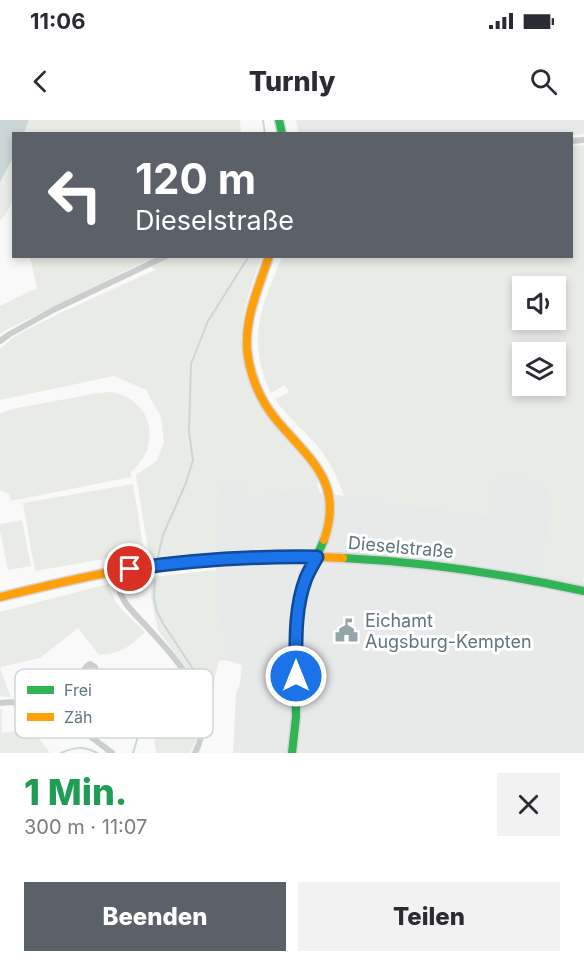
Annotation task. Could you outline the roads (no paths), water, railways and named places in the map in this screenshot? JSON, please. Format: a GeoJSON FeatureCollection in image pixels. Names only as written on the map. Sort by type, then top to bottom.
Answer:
{"type":"FeatureCollection","features":[{"type":"Feature","properties":{"kind":"street"},"geometry":{"type":"LineString","coordinates":[[0,341],[53,310],[162,258]]}},
{"type":"Feature","properties":{"kind":"street"},"geometry":{"type":"LineString","coordinates":[[268,258],[250,310],[247,333],[251,371],[260,394],[272,414],[310,456],[327,485],[330,499],[330,523],[323,548],[306,577],[298,609],[296,715],[292,753]]}},
{"type":"Feature","properties":{"kind":"street","name":"Dieselstraße"},"geometry":{"type":"LineString","coordinates":[[0,597],[146,567],[262,557],[356,558],[411,562],[518,577],[584,591]]}},
{"type":"Feature","properties":{"kind":"street"},"geometry":{"type":"LineString","coordinates":[[114,572],[119,592],[126,604],[182,669]]}},
{"type":"Feature","properties":{"kind":"street"},"geometry":{"type":"LineString","coordinates":[[0,703],[15,702]]}},
{"type":"Feature","properties":{"kind":"street"},"geometry":{"type":"LineString","coordinates":[[93,738],[112,753]]}},
{"type":"Feature","properties":{"kind":"street"},"geometry":{"type":"LineString","coordinates":[[195,753],[201,738]]}},
{"type":"Feature","properties":{"kind":"waterway"},"geometry":{"type":"LineString","coordinates":[[263,120],[265,132]]}},
{"type":"Feature","properties":{"kind":"waterway"},"geometry":{"type":"LineString","coordinates":[[157,561],[163,535],[186,483],[193,460],[189,432],[191,364],[208,321],[248,258]]}},
{"type":"Feature","properties":{"kind":"waterway"},"geometry":{"type":"LineString","coordinates":[[155,580],[154,598],[157,612],[193,669]]}},
{"type":"Feature","properties":{"kind":"waterway"},"geometry":{"type":"LineString","coordinates":[[133,753],[138,738]]}},
{"type":"Feature","properties":{"kind":"waterway"},"geometry":{"type":"LineString","coordinates":[[61,753],[79,748],[97,753]]}},
{"type":"Feature","properties":{"kind":"place","name":"Eichamt Augsburg-Kempten"},"geometry":{"type":"Point","coordinates":[347,630]}}]}
